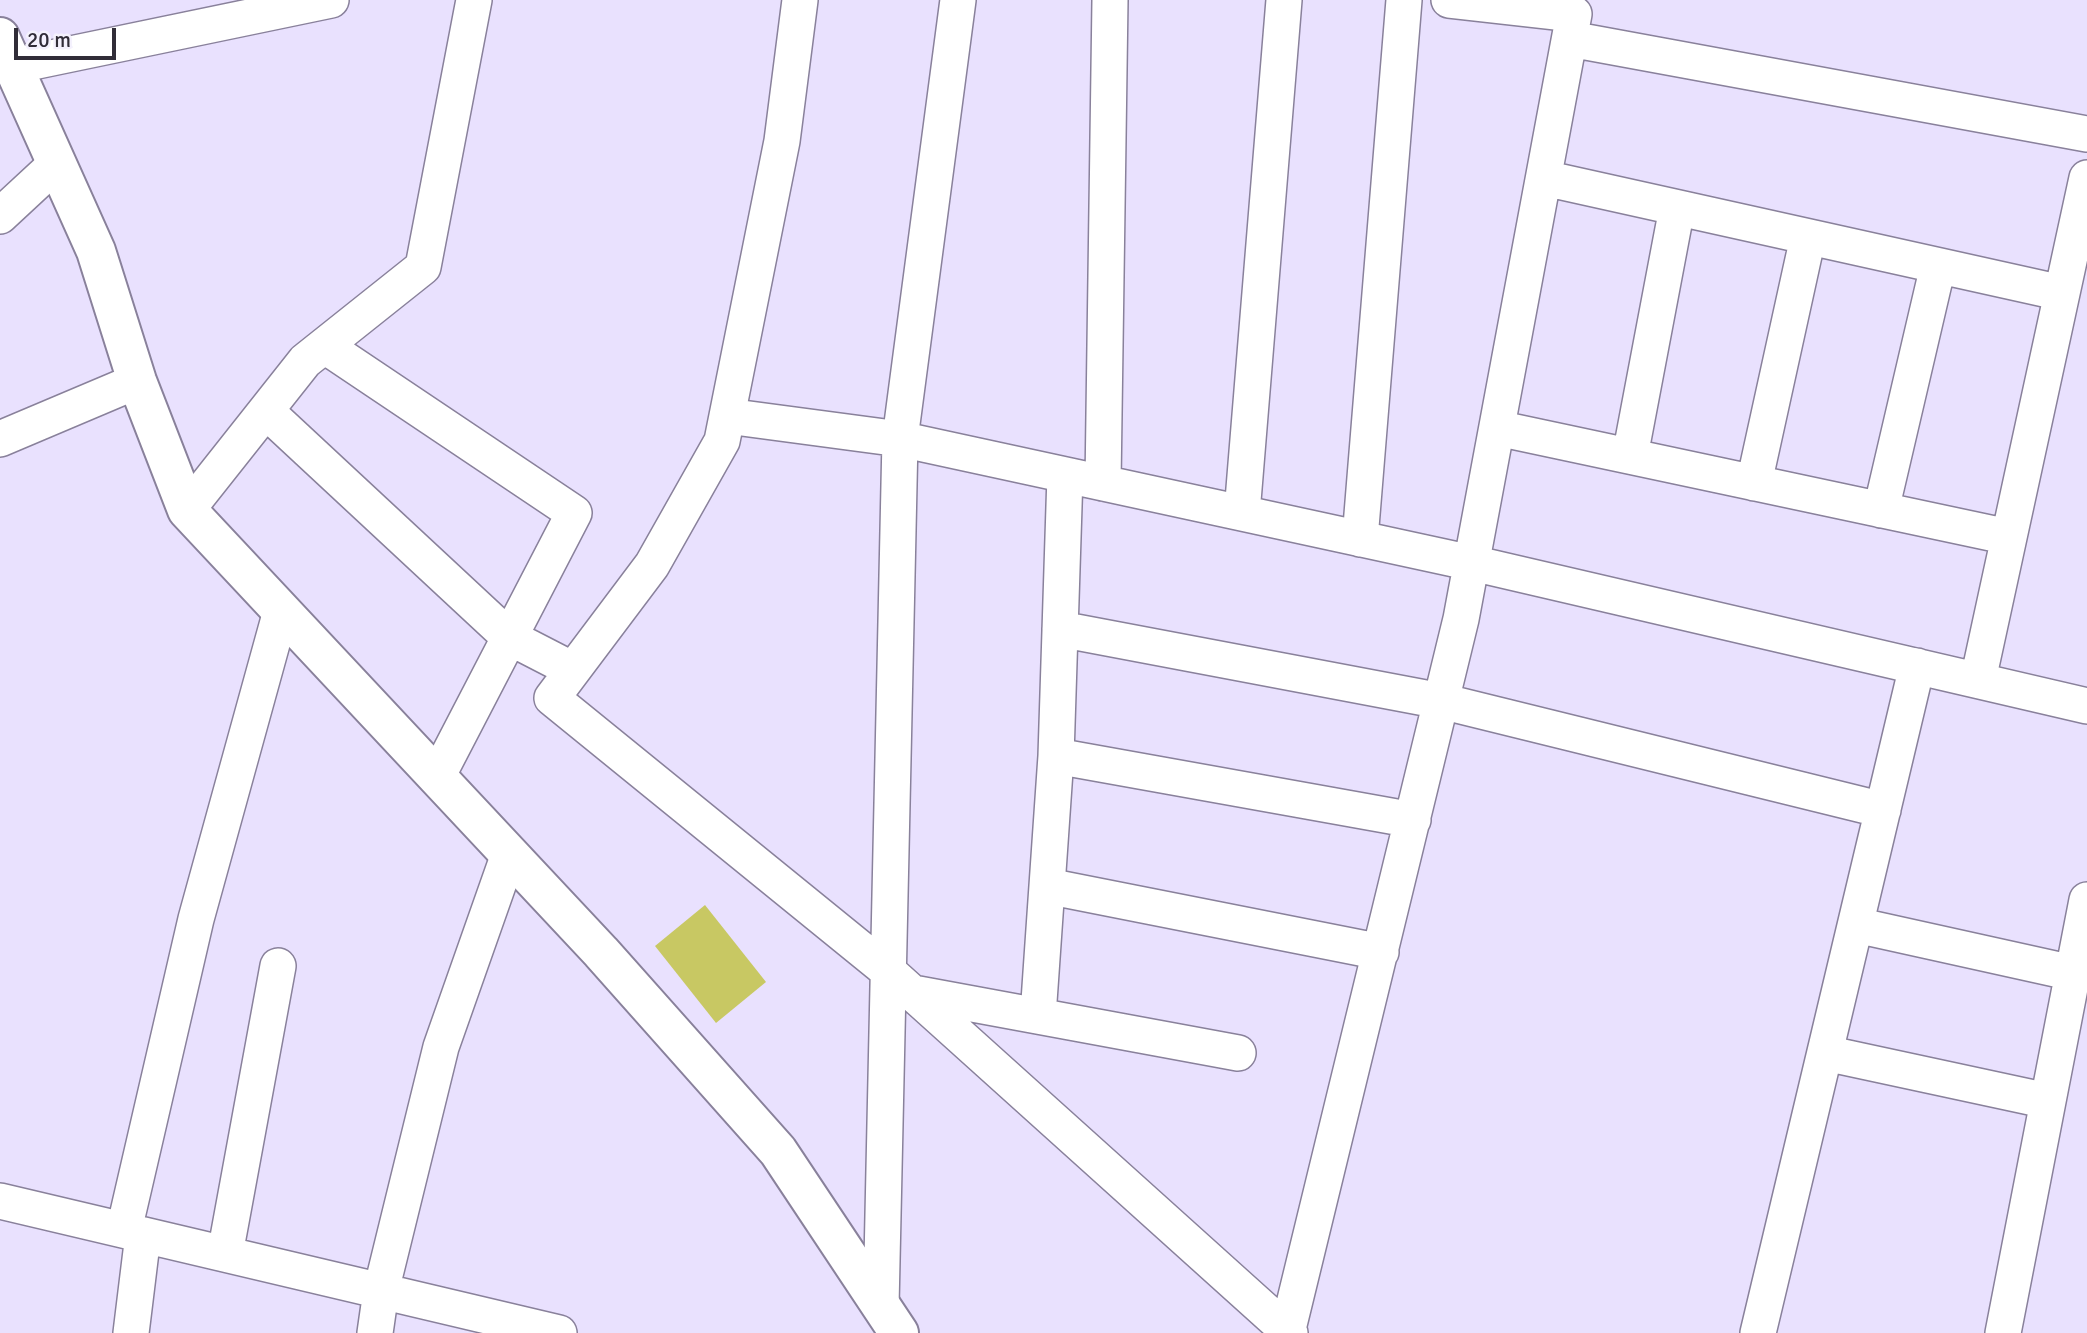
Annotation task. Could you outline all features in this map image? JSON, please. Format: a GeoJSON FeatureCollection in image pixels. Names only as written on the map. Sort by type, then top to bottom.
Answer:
{"type":"FeatureCollection","features":[{"type":"Feature","properties":{"kind":"street"},"geometry":{"type":"LineString","coordinates":[[331,0],[6,51],[96,251],[137,381],[187,510],[601,952],[778,1152],[890,1319]]}},
{"type":"Feature","properties":{"kind":"street"},"geometry":{"type":"LineString","coordinates":[[187,510],[305,361],[423,267],[474,0]]}},
{"type":"Feature","properties":{"kind":"street"},"geometry":{"type":"LineString","coordinates":[[800,0],[782,141],[722,442],[652,565],[552,698],[901,982],[1289,1332],[1461,619],[1574,14],[1449,0]]}},
{"type":"Feature","properties":{"kind":"street"},"geometry":{"type":"LineString","coordinates":[[890,1319],[901,982],[900,439],[958,0]]}},
{"type":"Feature","properties":{"kind":"street"},"geometry":{"type":"LineString","coordinates":[[1104,483],[1110,0]]}},
{"type":"Feature","properties":{"kind":"street"},"geometry":{"type":"LineString","coordinates":[[1242,513],[1284,0]]}},
{"type":"Feature","properties":{"kind":"street"},"geometry":{"type":"LineString","coordinates":[[1360,539],[1404,0]]}},
{"type":"Feature","properties":{"kind":"street"},"geometry":{"type":"LineString","coordinates":[[1570,39],[2087,134]]}},
{"type":"Feature","properties":{"kind":"street"},"geometry":{"type":"LineString","coordinates":[[0,216],[57,164]]}},
{"type":"Feature","properties":{"kind":"street"},"geometry":{"type":"LineString","coordinates":[[1544,178],[2062,293]]}},
{"type":"Feature","properties":{"kind":"street"},"geometry":{"type":"LineString","coordinates":[[1978,680],[2087,178]]}},
{"type":"Feature","properties":{"kind":"street"},"geometry":{"type":"LineString","coordinates":[[1630,456],[1677,208]]}},
{"type":"Feature","properties":{"kind":"street"},"geometry":{"type":"LineString","coordinates":[[1754,483],[1808,237]]}},
{"type":"Feature","properties":{"kind":"street"},"geometry":{"type":"LineString","coordinates":[[1881,510],[1938,266]]}},
{"type":"Feature","properties":{"kind":"street"},"geometry":{"type":"LineString","coordinates":[[325,346],[574,513],[437,777]]}},
{"type":"Feature","properties":{"kind":"street"},"geometry":{"type":"LineString","coordinates":[[0,439],[137,381]]}},
{"type":"Feature","properties":{"kind":"street"},"geometry":{"type":"LineString","coordinates":[[266,411],[509,637],[573,670]]}},
{"type":"Feature","properties":{"kind":"street"},"geometry":{"type":"LineString","coordinates":[[727,416],[900,439],[1472,563],[2087,705]]}},
{"type":"Feature","properties":{"kind":"street"},"geometry":{"type":"LineString","coordinates":[[1497,428],[2009,537]]}},
{"type":"Feature","properties":{"kind":"street"},"geometry":{"type":"LineString","coordinates":[[1038,1016],[1056,755],[1065,475]]}},
{"type":"Feature","properties":{"kind":"street"},"geometry":{"type":"LineString","coordinates":[[131,1333],[134,1232],[196,919],[281,611]]}},
{"type":"Feature","properties":{"kind":"street"},"geometry":{"type":"LineString","coordinates":[[1060,629],[1441,701],[1883,810]]}},
{"type":"Feature","properties":{"kind":"street"},"geometry":{"type":"LineString","coordinates":[[1758,1333],[1917,666]]}},
{"type":"Feature","properties":{"kind":"street"},"geometry":{"type":"LineString","coordinates":[[1056,755],[1413,820]]}},
{"type":"Feature","properties":{"kind":"street"},"geometry":{"type":"LineString","coordinates":[[375,1333],[382,1291],[441,1047],[509,854]]}},
{"type":"Feature","properties":{"kind":"street"},"geometry":{"type":"LineString","coordinates":[[1047,886],[1381,952]]}},
{"type":"Feature","properties":{"kind":"street"},"geometry":{"type":"LineString","coordinates":[[2003,1333],[2087,900]]}},
{"type":"Feature","properties":{"kind":"street"},"geometry":{"type":"LineString","coordinates":[[1856,925],[2073,973]]}},
{"type":"Feature","properties":{"kind":"street"},"geometry":{"type":"LineString","coordinates":[[225,1254],[278,966]]}},
{"type":"Feature","properties":{"kind":"street"},"geometry":{"type":"LineString","coordinates":[[901,982],[1038,1016],[1238,1053]]}},
{"type":"Feature","properties":{"kind":"street"},"geometry":{"type":"LineString","coordinates":[[1825,1053],[2048,1101]]}},
{"type":"Feature","properties":{"kind":"street"},"geometry":{"type":"LineString","coordinates":[[0,1201],[559,1333]]}},
{"type":"Feature","properties":{"kind":"building"},"geometry":{"type":"Polygon","coordinates":[[[705,905],[766,982],[716,1023],[655,946],[705,905]]]}}]}
